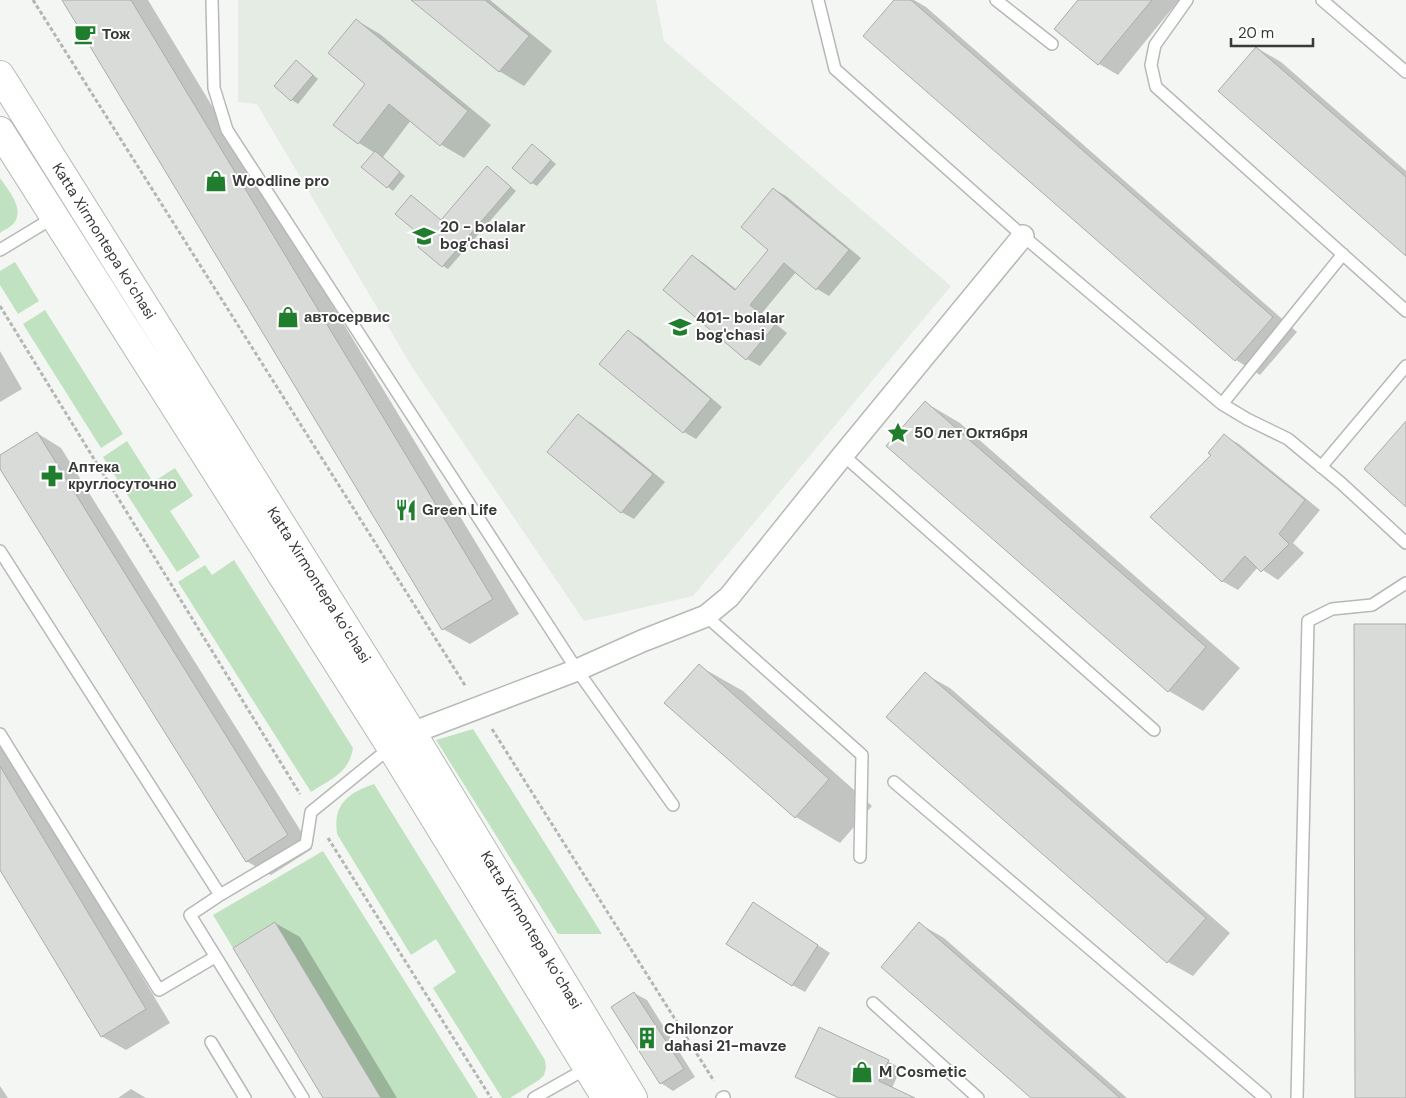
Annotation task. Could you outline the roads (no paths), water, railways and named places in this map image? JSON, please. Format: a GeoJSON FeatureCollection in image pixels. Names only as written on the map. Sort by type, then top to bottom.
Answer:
{"type":"FeatureCollection","features":[{"type":"Feature","properties":{"kind":"main road","name":"Katta Xirmontepa koʻchasi"},"geometry":{"type":"LineString","coordinates":[[0,75],[67,210],[401,740],[598,1062],[633,1098]]}},
{"type":"Feature","properties":{"kind":"main road","name":"Katta Xirmontepa koʻchasi"},"geometry":{"type":"LineString","coordinates":[[0,131],[67,210]]}},
{"type":"Feature","properties":{"kind":"main road","name":"Katta Xirmontepa koʻchasi"},"geometry":{"type":"LineString","coordinates":[[598,1062],[606,1098]]}},
{"type":"Feature","properties":{"kind":"street"},"geometry":{"type":"LineString","coordinates":[[401,740],[706,616],[729,597],[1023,236]]}},
{"type":"Feature","properties":{"kind":"lane"},"geometry":{"type":"LineString","coordinates":[[212,0],[214,88],[227,130],[577,670],[673,805]]}},
{"type":"Feature","properties":{"kind":"lane"},"geometry":{"type":"LineString","coordinates":[[818,0],[835,69],[1023,236],[1222,404],[1247,419],[1288,438],[1406,543]]}},
{"type":"Feature","properties":{"kind":"lane"},"geometry":{"type":"LineString","coordinates":[[996,0],[1052,44]]}},
{"type":"Feature","properties":{"kind":"lane"},"geometry":{"type":"LineString","coordinates":[[1187,0],[1155,45],[1151,64],[1156,87],[1406,311]]}},
{"type":"Feature","properties":{"kind":"lane"},"geometry":{"type":"LineString","coordinates":[[1322,0],[1406,72]]}},
{"type":"Feature","properties":{"kind":"lane"},"geometry":{"type":"LineString","coordinates":[[0,250],[67,210]]}},
{"type":"Feature","properties":{"kind":"lane"},"geometry":{"type":"LineString","coordinates":[[1222,404],[1343,254]]}},
{"type":"Feature","properties":{"kind":"lane"},"geometry":{"type":"LineString","coordinates":[[1321,466],[1406,366]]}},
{"type":"Feature","properties":{"kind":"lane"},"geometry":{"type":"LineString","coordinates":[[843,455],[1154,730]]}},
{"type":"Feature","properties":{"kind":"lane"},"geometry":{"type":"LineString","coordinates":[[0,551],[220,895]]}},
{"type":"Feature","properties":{"kind":"lane"},"geometry":{"type":"LineString","coordinates":[[1297,1098],[1308,621],[1332,609],[1372,605],[1406,584]]}},
{"type":"Feature","properties":{"kind":"lane"},"geometry":{"type":"LineString","coordinates":[[706,616],[862,755],[860,857]]}},
{"type":"Feature","properties":{"kind":"lane"},"geometry":{"type":"LineString","coordinates":[[0,734],[159,990],[215,957]]}},
{"type":"Feature","properties":{"kind":"lane"},"geometry":{"type":"LineString","coordinates":[[304,1098],[190,915],[306,844],[311,812],[401,740]]}},
{"type":"Feature","properties":{"kind":"lane"},"geometry":{"type":"LineString","coordinates":[[894,782],[1265,1098]]}},
{"type":"Feature","properties":{"kind":"lane"},"geometry":{"type":"LineString","coordinates":[[873,1003],[978,1098]]}},
{"type":"Feature","properties":{"kind":"lane"},"geometry":{"type":"LineString","coordinates":[[211,1042],[246,1098]]}},
{"type":"Feature","properties":{"kind":"lane"},"geometry":{"type":"LineString","coordinates":[[534,1098],[598,1062]]}},
{"type":"Feature","properties":{"kind":"place","name":"Тож"},"geometry":{"type":"Point","coordinates":[85,34]}},
{"type":"Feature","properties":{"kind":"place","name":"Woodline pro"},"geometry":{"type":"Point","coordinates":[216,181]}},
{"type":"Feature","properties":{"kind":"place","name":"20 - bolalar bog'chasi"},"geometry":{"type":"Point","coordinates":[424,236]}},
{"type":"Feature","properties":{"kind":"place","name":"автосервис"},"geometry":{"type":"Point","coordinates":[288,317]}},
{"type":"Feature","properties":{"kind":"place","name":"401- bolalar bog'chasi"},"geometry":{"type":"Point","coordinates":[680,327]}},
{"type":"Feature","properties":{"kind":"place","name":"50 лет Октября"},"geometry":{"type":"Point","coordinates":[898,433]}},
{"type":"Feature","properties":{"kind":"place","name":"Аптека круглосуточно"},"geometry":{"type":"Point","coordinates":[52,476]}},
{"type":"Feature","properties":{"kind":"place","name":"Green Life"},"geometry":{"type":"Point","coordinates":[406,510]}},
{"type":"Feature","properties":{"kind":"place","name":"Chilonzor dahasi 21-mavze"},"geometry":{"type":"Point","coordinates":[647,1038]}},
{"type":"Feature","properties":{"kind":"place","name":"M Cosmetic"},"geometry":{"type":"Point","coordinates":[862,1072]}}]}
